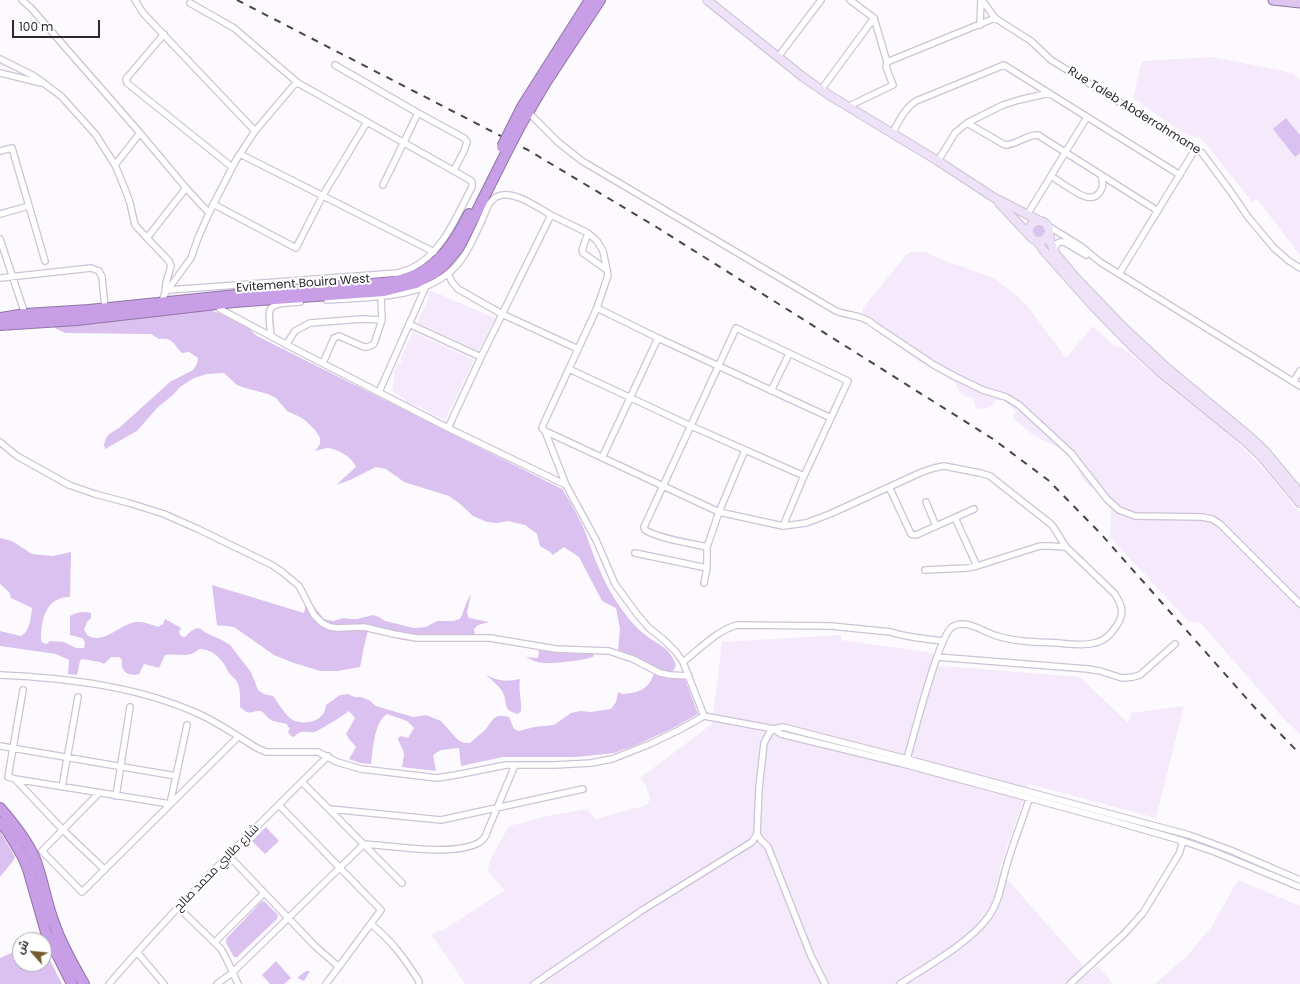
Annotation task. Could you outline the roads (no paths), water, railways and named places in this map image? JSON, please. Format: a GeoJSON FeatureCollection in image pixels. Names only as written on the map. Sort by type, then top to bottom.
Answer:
{"type":"FeatureCollection","features":[{"type":"Feature","properties":{"kind":"highway"},"geometry":{"type":"LineString","coordinates":[[525,110],[590,0]]}},
{"type":"Feature","properties":{"kind":"highway"},"geometry":{"type":"LineString","coordinates":[[525,110],[546,82],[600,0]]}},
{"type":"Feature","properties":{"kind":"highway","name":"Evitement Bouira West"},"geometry":{"type":"LineString","coordinates":[[0,318],[25,314],[105,308],[164,299],[215,300],[381,283],[411,277],[427,269],[447,251],[500,158],[525,110]]}},
{"type":"Feature","properties":{"kind":"highway","name":"Evitement Bouira West"},"geometry":{"type":"LineString","coordinates":[[234,298],[384,291],[416,284],[434,273],[453,255],[491,195],[500,158]]}},
{"type":"Feature","properties":{"kind":"highway","name":"Evitement Bouira West"},"geometry":{"type":"LineString","coordinates":[[0,325],[77,320],[164,299]]}},
{"type":"Feature","properties":{"kind":"highway"},"geometry":{"type":"LineString","coordinates":[[0,808],[28,844],[35,859],[54,924],[71,961],[84,984]]}},
{"type":"Feature","properties":{"kind":"highway"},"geometry":{"type":"LineString","coordinates":[[0,822],[7,830],[23,857],[28,869],[46,932],[72,984]]}},
{"type":"Feature","properties":{"kind":"main road"},"geometry":{"type":"LineString","coordinates":[[707,0],[821,90],[938,161],[993,197],[1044,223],[1049,229],[1055,253],[1124,328],[1166,368],[1249,436],[1270,456],[1300,493]]}},
{"type":"Feature","properties":{"kind":"main road"},"geometry":{"type":"LineString","coordinates":[[1273,0],[1300,3]]}},
{"type":"Feature","properties":{"kind":"main road"},"geometry":{"type":"LineString","coordinates":[[993,197],[1037,240]]}},
{"type":"Feature","properties":{"kind":"main road"},"geometry":{"type":"LineString","coordinates":[[1044,223],[1036,222],[1031,226],[1030,232],[1044,251],[1093,306],[1161,373],[1244,440],[1261,456],[1300,504]]}},
{"type":"Feature","properties":{"kind":"main road"},"geometry":{"type":"LineString","coordinates":[[1037,240],[1050,236]]}},
{"type":"Feature","properties":{"kind":"street"},"geometry":{"type":"LineString","coordinates":[[22,0],[56,36],[209,213]]}},
{"type":"Feature","properties":{"kind":"street"},"geometry":{"type":"LineString","coordinates":[[135,0],[143,13],[255,131]]}},
{"type":"Feature","properties":{"kind":"street"},"geometry":{"type":"LineString","coordinates":[[778,57],[821,0]]}},
{"type":"Feature","properties":{"kind":"street"},"geometry":{"type":"LineString","coordinates":[[847,107],[893,86],[886,67],[887,62],[874,18],[850,0]]}},
{"type":"Feature","properties":{"kind":"street"},"geometry":{"type":"LineString","coordinates":[[887,62],[995,18],[982,0]]}},
{"type":"Feature","properties":{"kind":"street"},"geometry":{"type":"LineString","coordinates":[[980,25],[982,0]]}},
{"type":"Feature","properties":{"kind":"street"},"geometry":{"type":"LineString","coordinates":[[164,299],[398,273],[413,268],[434,252],[443,241],[472,187],[472,182],[470,180],[454,170],[298,83],[234,28],[190,3]]}},
{"type":"Feature","properties":{"kind":"street"},"geometry":{"type":"LineString","coordinates":[[821,90],[874,18]]}},
{"type":"Feature","properties":{"kind":"street","name":"Rue Taleb Abderrahmane"},"geometry":{"type":"LineString","coordinates":[[995,18],[1031,41],[1052,60],[1196,148],[1207,158],[1248,217],[1274,248],[1300,268]]}},
{"type":"Feature","properties":{"kind":"street"},"geometry":{"type":"LineString","coordinates":[[164,34],[126,79],[127,83],[232,167]]}},
{"type":"Feature","properties":{"kind":"street"},"geometry":{"type":"LineString","coordinates":[[0,59],[19,68],[61,96],[96,135],[115,165],[130,203],[135,225],[169,261],[171,266],[166,283],[164,299]]}},
{"type":"Feature","properties":{"kind":"street"},"geometry":{"type":"LineString","coordinates":[[335,65],[464,138],[467,142],[454,170]]}},
{"type":"Feature","properties":{"kind":"street"},"geometry":{"type":"LineString","coordinates":[[892,134],[909,106],[916,101],[1004,65],[1180,174]]}},
{"type":"Feature","properties":{"kind":"street"},"geometry":{"type":"LineString","coordinates":[[0,73],[45,84]]}},
{"type":"Feature","properties":{"kind":"street"},"geometry":{"type":"LineString","coordinates":[[164,299],[191,258],[213,204],[240,154],[255,131],[294,85],[298,83]]}},
{"type":"Feature","properties":{"kind":"street"},"geometry":{"type":"LineString","coordinates":[[938,161],[955,133],[967,123],[1003,105],[1049,93]]}},
{"type":"Feature","properties":{"kind":"street"},"geometry":{"type":"LineString","coordinates":[[525,110],[558,142],[582,161],[836,311],[845,315],[861,317],[870,321],[915,352],[954,376],[983,390],[1006,397],[1019,404],[1071,453],[1107,499],[1119,510],[1135,516],[1202,517],[1212,519],[1220,524],[1300,604]]}},
{"type":"Feature","properties":{"kind":"street"},"geometry":{"type":"LineString","coordinates":[[383,184],[418,113]]}},
{"type":"Feature","properties":{"kind":"street"},"geometry":{"type":"LineString","coordinates":[[1027,215],[1087,117]]}},
{"type":"Feature","properties":{"kind":"street"},"geometry":{"type":"LineString","coordinates":[[213,204],[296,248],[323,195],[366,122]]}},
{"type":"Feature","properties":{"kind":"street"},"geometry":{"type":"LineString","coordinates":[[967,123],[1006,145],[1011,145],[1032,135],[1038,135],[1158,211]]}},
{"type":"Feature","properties":{"kind":"street"},"geometry":{"type":"LineString","coordinates":[[115,165],[140,133]]}},
{"type":"Feature","properties":{"kind":"street"},"geometry":{"type":"LineString","coordinates":[[0,151],[12,148],[45,261]]}},
{"type":"Feature","properties":{"kind":"street"},"geometry":{"type":"LineString","coordinates":[[1119,274],[1196,148]]}},
{"type":"Feature","properties":{"kind":"street"},"geometry":{"type":"LineString","coordinates":[[240,154],[434,252]]}},
{"type":"Feature","properties":{"kind":"street"},"geometry":{"type":"LineString","coordinates":[[1051,176],[1086,197],[1093,197],[1098,194],[1102,188],[1103,181],[1101,175]]}},
{"type":"Feature","properties":{"kind":"street"},"geometry":{"type":"LineString","coordinates":[[147,238],[186,188]]}},
{"type":"Feature","properties":{"kind":"street"},"geometry":{"type":"LineString","coordinates":[[271,336],[268,319],[269,311],[272,306],[277,304],[406,293],[426,286],[448,273],[464,257],[489,204],[491,195],[509,195],[518,197],[588,233],[597,241],[603,251],[608,275],[597,308],[542,428],[545,431],[566,485],[593,534],[615,584],[621,594],[649,628],[664,640],[676,652],[683,662],[704,716]]}},
{"type":"Feature","properties":{"kind":"street"},"geometry":{"type":"LineString","coordinates":[[0,214],[29,206]]}},
{"type":"Feature","properties":{"kind":"street"},"geometry":{"type":"LineString","coordinates":[[448,428],[481,357],[551,215]]}},
{"type":"Feature","properties":{"kind":"street"},"geometry":{"type":"LineString","coordinates":[[1044,223],[1082,247],[1100,262]]}},
{"type":"Feature","properties":{"kind":"street"},"geometry":{"type":"LineString","coordinates":[[588,233],[582,250],[583,253],[607,270]]}},
{"type":"Feature","properties":{"kind":"street"},"geometry":{"type":"LineString","coordinates":[[1050,236],[1100,262],[1300,386]]}},
{"type":"Feature","properties":{"kind":"street"},"geometry":{"type":"LineString","coordinates":[[0,239],[25,314]]}},
{"type":"Feature","properties":{"kind":"street"},"geometry":{"type":"LineString","coordinates":[[1055,253],[1054,248],[1056,244],[1060,242]]}},
{"type":"Feature","properties":{"kind":"street"},"geometry":{"type":"LineString","coordinates":[[0,278],[91,268],[99,271],[102,277],[105,308]]}},
{"type":"Feature","properties":{"kind":"street"},"geometry":{"type":"LineString","coordinates":[[448,273],[452,282],[458,288],[502,314],[578,349]]}},
{"type":"Feature","properties":{"kind":"street"},"geometry":{"type":"LineString","coordinates":[[378,392],[426,286]]}},
{"type":"Feature","properties":{"kind":"street"},"geometry":{"type":"LineString","coordinates":[[323,363],[336,336],[364,347],[372,346],[374,344],[382,320],[380,296]]}},
{"type":"Feature","properties":{"kind":"street"},"geometry":{"type":"LineString","coordinates":[[230,314],[234,298]]}},
{"type":"Feature","properties":{"kind":"street"},"geometry":{"type":"LineString","coordinates":[[215,300],[220,309],[286,345],[448,428],[566,485]]}},
{"type":"Feature","properties":{"kind":"street"},"geometry":{"type":"LineString","coordinates":[[597,308],[831,418]]}},
{"type":"Feature","properties":{"kind":"street"},"geometry":{"type":"LineString","coordinates":[[286,345],[295,330],[310,323],[362,319],[382,320]]}},
{"type":"Feature","properties":{"kind":"street"},"geometry":{"type":"LineString","coordinates":[[409,324],[481,357]]}},
{"type":"Feature","properties":{"kind":"street"},"geometry":{"type":"LineString","coordinates":[[708,546],[661,536],[645,530],[644,527],[736,328],[848,381],[804,476],[783,526]]}},
{"type":"Feature","properties":{"kind":"street"},"geometry":{"type":"LineString","coordinates":[[602,458],[658,338]]}},
{"type":"Feature","properties":{"kind":"street"},"geometry":{"type":"LineString","coordinates":[[772,391],[789,354]]}},
{"type":"Feature","properties":{"kind":"street"},"geometry":{"type":"LineString","coordinates":[[569,369],[690,426],[804,476]]}},
{"type":"Feature","properties":{"kind":"street"},"geometry":{"type":"LineString","coordinates":[[1293,382],[1300,371]]}},
{"type":"Feature","properties":{"kind":"street"},"geometry":{"type":"LineString","coordinates":[[545,431],[718,512],[783,526],[806,523],[889,488],[922,472],[944,466],[980,472],[990,476],[1052,525],[1066,547],[1115,594],[1120,604],[1122,614],[1120,620],[1110,634],[1093,644],[1024,641],[998,637],[968,625],[962,624],[951,627],[947,631],[942,641],[907,759]]}},
{"type":"Feature","properties":{"kind":"street"},"geometry":{"type":"LineString","coordinates":[[0,442],[17,456],[69,485],[171,517],[272,565],[299,586],[314,615],[322,623],[330,627],[364,627],[417,638],[490,638],[556,649],[609,651],[633,659],[660,673],[689,676]]}},
{"type":"Feature","properties":{"kind":"street"},"geometry":{"type":"LineString","coordinates":[[704,583],[707,568],[708,546],[718,512],[745,450]]}},
{"type":"Feature","properties":{"kind":"street"},"geometry":{"type":"LineString","coordinates":[[889,488],[911,534],[916,535],[974,509]]}},
{"type":"Feature","properties":{"kind":"street"},"geometry":{"type":"LineString","coordinates":[[926,502],[936,526]]}},
{"type":"Feature","properties":{"kind":"street"},"geometry":{"type":"LineString","coordinates":[[955,518],[977,566]]}},
{"type":"Feature","properties":{"kind":"street"},"geometry":{"type":"LineString","coordinates":[[926,570],[967,568],[977,566],[1040,546],[1066,547]]}},
{"type":"Feature","properties":{"kind":"street"},"geometry":{"type":"LineString","coordinates":[[635,553],[707,568]]}},
{"type":"Feature","properties":{"kind":"street"},"geometry":{"type":"LineString","coordinates":[[683,662],[728,628],[737,625],[831,626],[891,632],[900,635],[924,637],[942,641]]}},
{"type":"Feature","properties":{"kind":"street"},"geometry":{"type":"LineString","coordinates":[[937,657],[1088,668],[1122,678],[1132,678],[1140,675],[1175,644]]}},
{"type":"Feature","properties":{"kind":"street"},"geometry":{"type":"LineString","coordinates":[[0,675],[53,678],[145,695],[200,714],[266,752],[318,752],[338,762],[361,769],[438,778],[498,766],[591,763],[612,759],[662,739],[704,716],[774,729],[783,727],[1190,835],[1300,880]]}},
{"type":"Feature","properties":{"kind":"street"},"geometry":{"type":"LineString","coordinates":[[8,777],[23,690]]}},
{"type":"Feature","properties":{"kind":"street"},"geometry":{"type":"LineString","coordinates":[[62,786],[78,697]]}},
{"type":"Feature","properties":{"kind":"street"},"geometry":{"type":"LineString","coordinates":[[116,796],[130,707]]}},
{"type":"Feature","properties":{"kind":"street"},"geometry":{"type":"LineString","coordinates":[[170,804],[187,725]]}},
{"type":"Feature","properties":{"kind":"street"},"geometry":{"type":"LineString","coordinates":[[774,729],[781,734],[902,764],[1183,841],[1215,852],[1300,887]]}},
{"type":"Feature","properties":{"kind":"street"},"geometry":{"type":"LineString","coordinates":[[534,984],[641,911],[752,842],[757,834],[763,749],[766,738],[774,729]]}},
{"type":"Feature","properties":{"kind":"street"},"geometry":{"type":"LineString","coordinates":[[99,793],[42,851],[82,892],[238,737]]}},
{"type":"Feature","properties":{"kind":"street"},"geometry":{"type":"LineString","coordinates":[[0,746],[176,776]]}},
{"type":"Feature","properties":{"kind":"street","name":"شارع طالبي محمد صالح"},"geometry":{"type":"LineString","coordinates":[[109,984],[178,907],[328,756]]}},
{"type":"Feature","properties":{"kind":"street"},"geometry":{"type":"LineString","coordinates":[[217,984],[232,973],[364,844],[446,850],[464,847],[480,842],[484,838],[515,765]]}},
{"type":"Feature","properties":{"kind":"street"},"geometry":{"type":"LineString","coordinates":[[1,777],[170,804]]}},
{"type":"Feature","properties":{"kind":"street"},"geometry":{"type":"LineString","coordinates":[[15,779],[63,830],[104,869]]}},
{"type":"Feature","properties":{"kind":"street"},"geometry":{"type":"LineString","coordinates":[[302,782],[402,883]]}},
{"type":"Feature","properties":{"kind":"street"},"geometry":{"type":"LineString","coordinates":[[330,809],[441,820],[583,789]]}},
{"type":"Feature","properties":{"kind":"street"},"geometry":{"type":"LineString","coordinates":[[900,984],[969,937],[990,915],[1000,895],[1006,868],[1029,799]]}},
{"type":"Feature","properties":{"kind":"street"},"geometry":{"type":"LineString","coordinates":[[279,805],[382,910],[326,984]]}},
{"type":"Feature","properties":{"kind":"street"},"geometry":{"type":"LineString","coordinates":[[757,834],[768,847],[812,956],[825,984]]}},
{"type":"Feature","properties":{"kind":"street"},"geometry":{"type":"LineString","coordinates":[[1070,984],[1124,934],[1143,913],[1179,854],[1183,841]]}},
{"type":"Feature","properties":{"kind":"street"},"geometry":{"type":"LineString","coordinates":[[229,856],[315,946],[339,967]]}},
{"type":"Feature","properties":{"kind":"street"},"geometry":{"type":"LineString","coordinates":[[215,942],[264,893]]}},
{"type":"Feature","properties":{"kind":"street"},"geometry":{"type":"LineString","coordinates":[[178,907],[221,949],[238,984]]}},
{"type":"Feature","properties":{"kind":"street"},"geometry":{"type":"LineString","coordinates":[[371,924],[398,949],[420,984]]}},
{"type":"Feature","properties":{"kind":"street"},"geometry":{"type":"LineString","coordinates":[[137,952],[164,984]]}},
{"type":"Feature","properties":{"kind":"railway"},"geometry":{"type":"LineString","coordinates":[[237,0],[528,150],[658,228],[993,439],[1048,480],[1101,534],[1256,709],[1300,754]]}}]}
